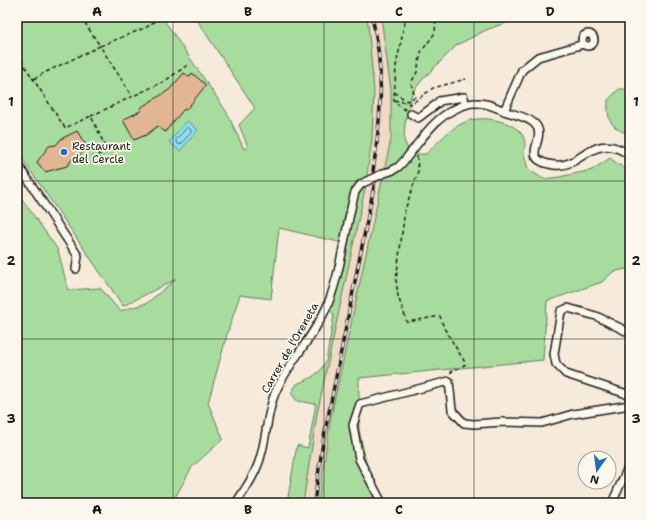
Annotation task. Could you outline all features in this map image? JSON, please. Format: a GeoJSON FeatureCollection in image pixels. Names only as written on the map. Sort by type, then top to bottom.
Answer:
{"type":"FeatureCollection","features":[{"type":"Feature","properties":{"kind":"street"},"geometry":{"type":"LineString","coordinates":[[504,111],[522,70],[538,57],[584,44]]}},
{"type":"Feature","properties":{"kind":"street"},"geometry":{"type":"LineString","coordinates":[[412,114],[418,118],[439,101],[464,97],[465,104]]}},
{"type":"Feature","properties":{"kind":"street"},"geometry":{"type":"LineString","coordinates":[[416,146],[436,122],[452,111],[465,104],[480,103],[530,120],[536,126],[538,134],[535,153],[538,159],[544,162],[566,165],[592,149],[604,147],[618,148],[630,155]]}},
{"type":"Feature","properties":{"kind":"street","name":"Carrer de l'Oreneta"},"geometry":{"type":"LineString","coordinates":[[236,503],[254,473],[261,456],[269,411],[276,392],[319,322],[328,303],[336,276],[355,192],[361,184],[366,181],[398,167],[416,146]]}},
{"type":"Feature","properties":{"kind":"street"},"geometry":{"type":"LineString","coordinates":[[17,162],[78,256],[76,269]]}},
{"type":"Feature","properties":{"kind":"street"},"geometry":{"type":"LineString","coordinates":[[630,332],[596,316],[568,308],[561,311],[554,354],[556,364],[566,374],[630,396]]}},
{"type":"Feature","properties":{"kind":"street"},"geometry":{"type":"LineString","coordinates":[[382,503],[359,459],[353,425],[360,404],[449,381],[452,410],[464,423],[542,423],[573,414],[630,405]]}},
{"type":"Feature","properties":{"kind":"street"},"geometry":{"type":"LineString","coordinates":[[612,503],[630,463]]}},
{"type":"Feature","properties":{"kind":"path"},"geometry":{"type":"LineString","coordinates":[[81,17],[132,96]]}},
{"type":"Feature","properties":{"kind":"path"},"geometry":{"type":"LineString","coordinates":[[34,80],[44,72],[100,46],[147,27],[160,17]]}},
{"type":"Feature","properties":{"kind":"path"},"geometry":{"type":"LineString","coordinates":[[406,17],[396,66],[394,100],[395,103],[412,114]]}},
{"type":"Feature","properties":{"kind":"path"},"geometry":{"type":"LineString","coordinates":[[394,92],[407,101],[415,97],[411,83],[417,72],[421,52],[434,33],[436,17]]}},
{"type":"Feature","properties":{"kind":"path"},"geometry":{"type":"LineString","coordinates":[[17,54],[65,128],[165,81],[189,64]]}},
{"type":"Feature","properties":{"kind":"path"},"geometry":{"type":"LineString","coordinates":[[394,100],[411,104],[433,88],[466,79]]}},
{"type":"Feature","properties":{"kind":"path"},"geometry":{"type":"LineString","coordinates":[[91,116],[107,150],[92,158]]}},
{"type":"Feature","properties":{"kind":"path"},"geometry":{"type":"LineString","coordinates":[[416,146],[418,172],[405,210],[396,280],[398,296],[407,322],[440,316],[444,328],[466,364],[451,372],[449,381]]}},
{"type":"Feature","properties":{"kind":"shaded area"},"geometry":{"type":"Polygon","coordinates":[[[366,17],[381,17],[382,21],[391,90],[391,139],[331,416],[318,503],[303,503],[317,414],[365,189],[372,139],[374,91],[368,24],[366,17]]]}},
{"type":"Feature","properties":{"kind":"green space"},"geometry":{"type":"Polygon","coordinates":[[[17,17],[162,17],[226,111],[244,149],[248,147],[239,125],[255,108],[195,17],[366,17],[368,24],[374,91],[372,139],[365,189],[317,414],[303,503],[287,503],[297,445],[308,448],[316,404],[297,401],[291,393],[297,384],[312,377],[320,371],[326,361],[334,315],[330,310],[344,264],[347,244],[279,228],[271,299],[240,295],[228,331],[208,403],[223,439],[192,467],[172,503],[17,503],[17,192],[58,250],[68,290],[100,288],[120,311],[147,303],[176,279],[123,306],[17,151],[17,17]]]}},
{"type":"Feature","properties":{"kind":"green space"},"geometry":{"type":"Polygon","coordinates":[[[381,17],[522,17],[486,30],[457,45],[422,80],[412,93],[405,124],[404,140],[410,154],[426,154],[452,129],[470,120],[481,119],[506,123],[519,131],[525,141],[524,154],[528,169],[543,179],[592,170],[610,158],[630,173],[630,268],[613,272],[602,282],[547,301],[543,360],[359,378],[359,430],[366,462],[380,503],[318,503],[331,416],[391,139],[391,90],[381,17]]]}},
{"type":"Feature","properties":{"kind":"green space"},"geometry":{"type":"Polygon","coordinates":[[[619,89],[630,89],[630,135],[614,126],[609,118],[608,100],[619,89]]]}},
{"type":"Feature","properties":{"kind":"water"},"geometry":{"type":"Polygon","coordinates":[[[187,121],[198,130],[180,151],[169,142],[187,121]]]}},
{"type":"Feature","properties":{"kind":"building"},"geometry":{"type":"Polygon","coordinates":[[[184,73],[189,77],[192,73],[206,85],[186,110],[184,109],[165,132],[158,126],[146,135],[134,140],[123,120],[142,110],[140,108],[169,90],[184,73]]]}},
{"type":"Feature","properties":{"kind":"building","name":"Restaurant del Cercle"},"geometry":{"type":"Polygon","coordinates":[[[77,131],[87,147],[79,156],[74,157],[67,166],[45,172],[37,162],[49,146],[56,145],[61,139],[77,131]]]}},
{"type":"Feature","properties":{"kind":"railway"},"geometry":{"type":"LineString","coordinates":[[372,17],[379,56],[380,75],[380,113],[373,171]]}},
{"type":"Feature","properties":{"kind":"railway"},"geometry":{"type":"LineString","coordinates":[[314,503],[323,442],[375,181]]}},
{"type":"Feature","properties":{"kind":"place","name":"Restaurant del Cercle"},"geometry":{"type":"Point","coordinates":[64,152]}}]}
